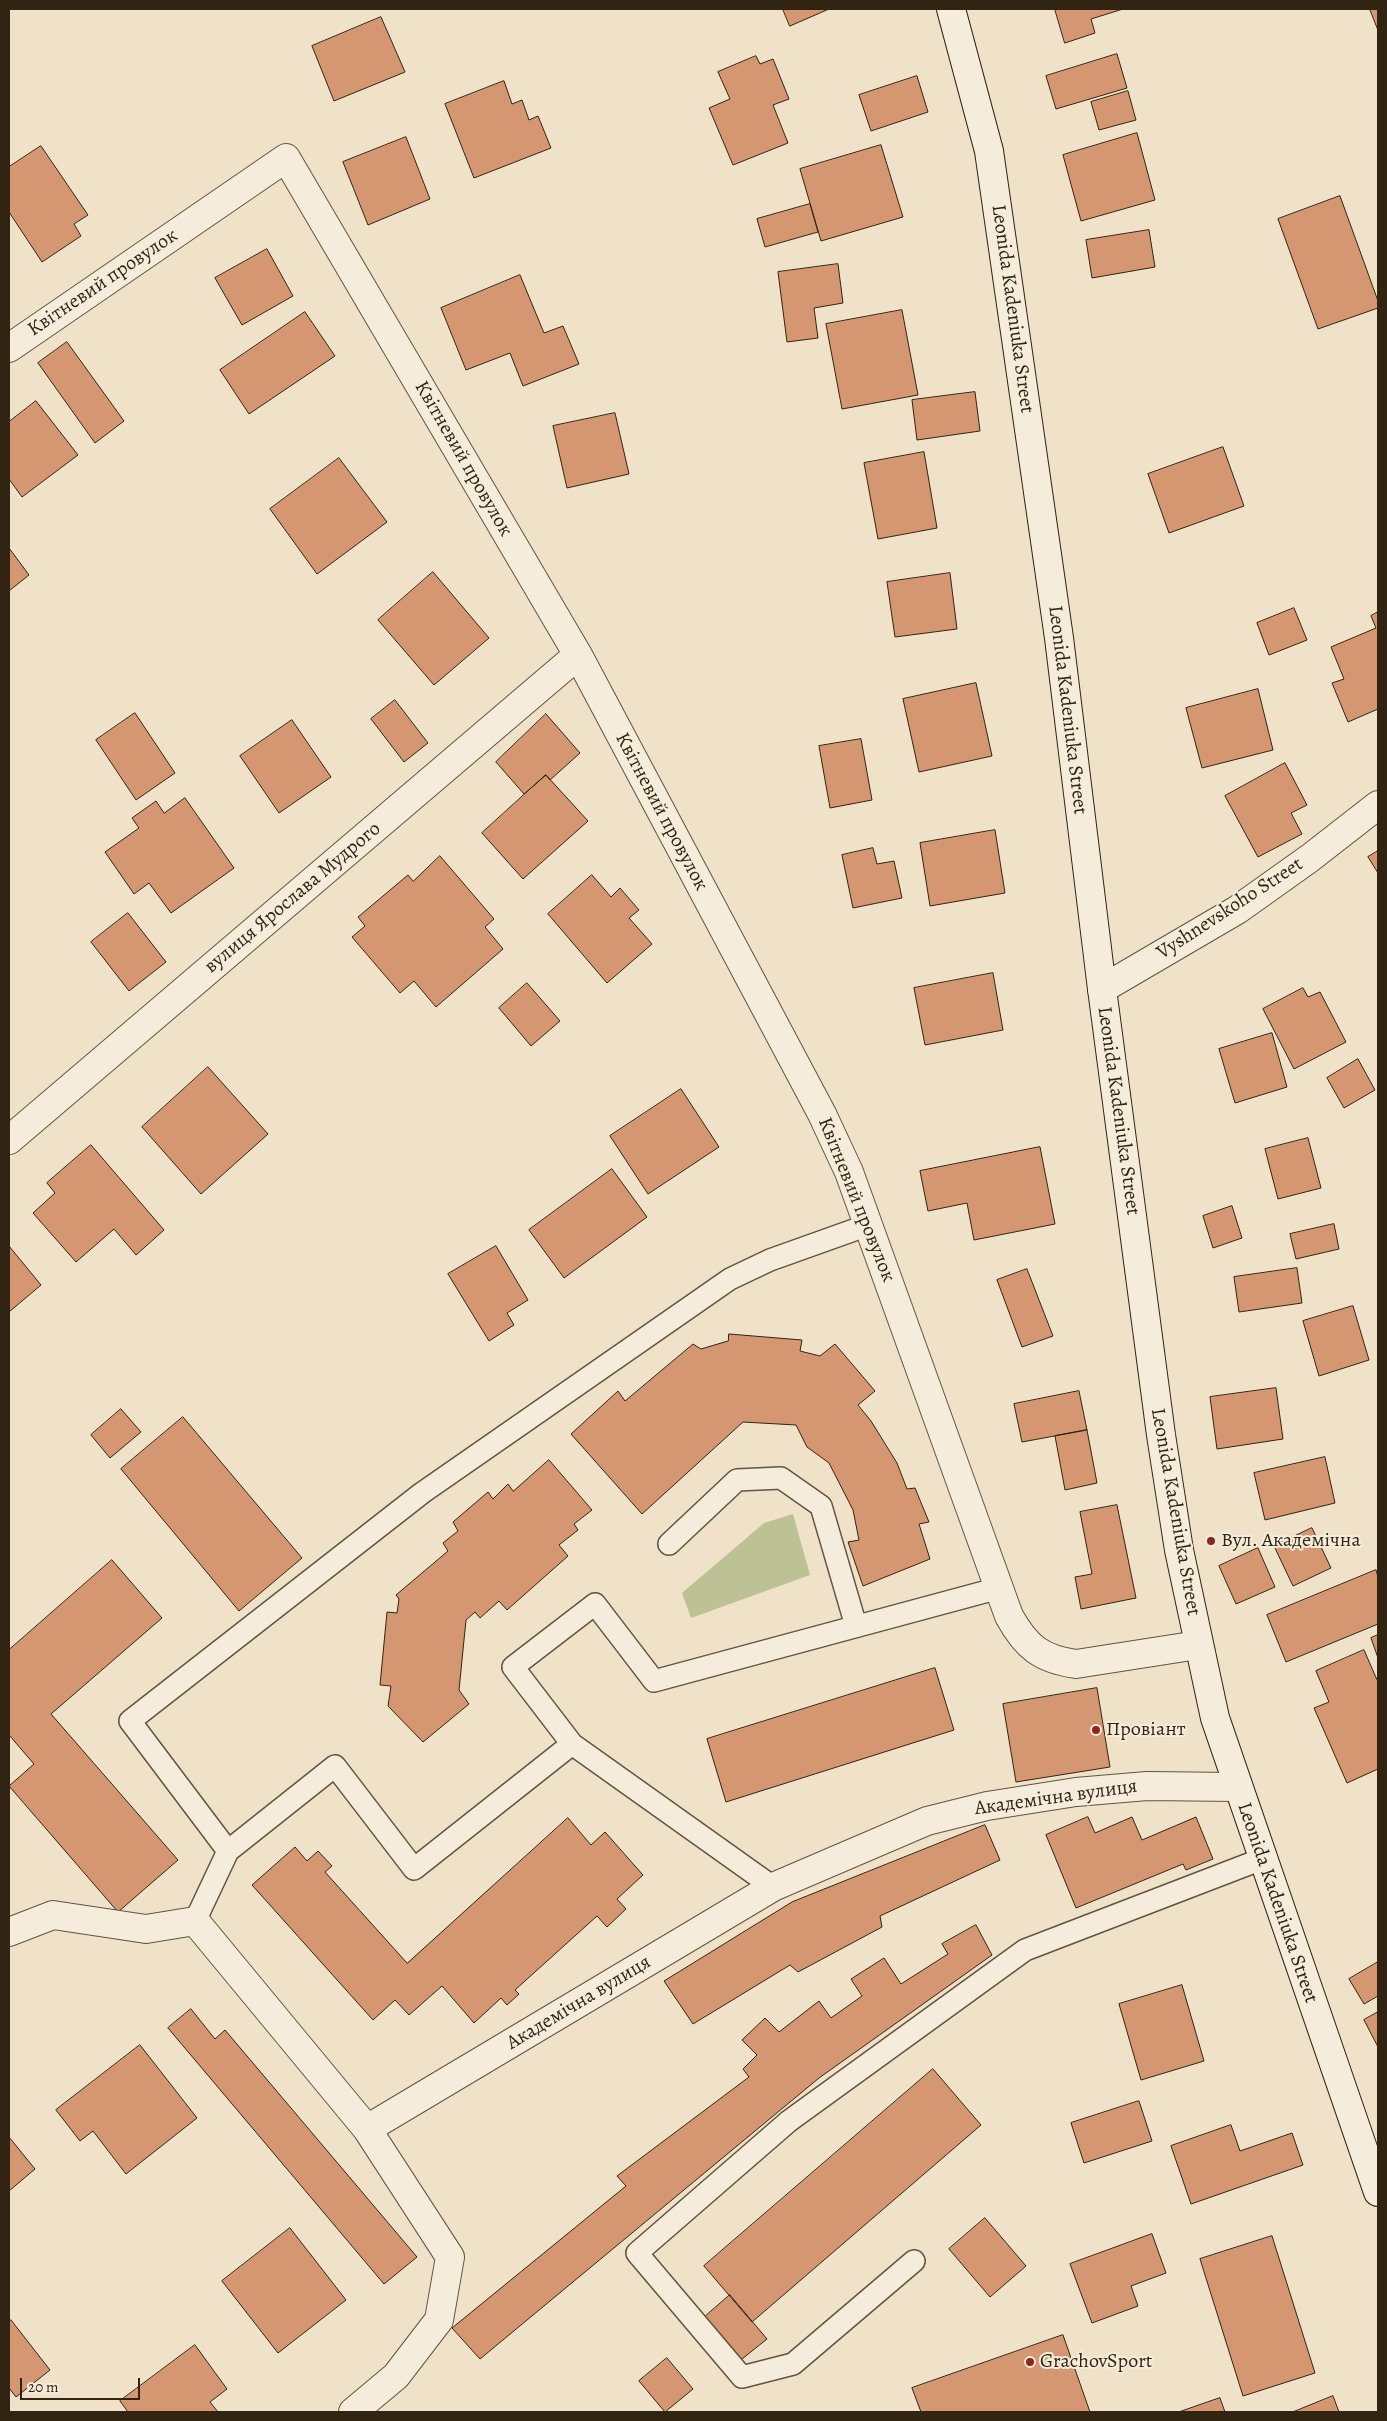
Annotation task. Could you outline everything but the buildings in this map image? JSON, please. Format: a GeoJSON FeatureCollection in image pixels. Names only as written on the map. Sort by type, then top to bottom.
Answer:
{"type":"FeatureCollection","features":[{"type":"Feature","properties":{"kind":"street","name":"Leonida Kadeniuka Street"},"geometry":{"type":"LineString","coordinates":[[951,9],[990,161],[1059,638],[1102,989],[1161,1435],[1198,1645],[1214,1718],[1378,2192]]}},
{"type":"Feature","properties":{"kind":"street","name":"Квітневий провулок"},"geometry":{"type":"LineString","coordinates":[[9,348],[286,158],[578,655],[822,1114],[849,1172],[1009,1616],[1017,1632],[1030,1646],[1042,1655],[1058,1661],[1076,1664],[1198,1645]]}},
{"type":"Feature","properties":{"kind":"street","name":"вулиця Ярослава Мудрого"},"geometry":{"type":"LineString","coordinates":[[9,1140],[578,655]]}},
{"type":"Feature","properties":{"kind":"street","name":"Vyshnevskoho Street"},"geometry":{"type":"LineString","coordinates":[[1102,989],[1237,910],[1310,858],[1378,805]]}},
{"type":"Feature","properties":{"kind":"street","name":"Академічна вулиця"},"geometry":{"type":"LineString","coordinates":[[366,2129],[773,1887],[927,1821],[987,1806],[1034,1797],[1117,1788],[1237,1787]]}},
{"type":"Feature","properties":{"kind":"street"},"geometry":{"type":"LineString","coordinates":[[9,1932],[53,1915],[146,1929],[195,1921],[366,2129],[450,2257],[439,2320],[396,2376],[353,2412]]}},
{"type":"Feature","properties":{"kind":"lane"},"geometry":{"type":"LineString","coordinates":[[228,1851],[130,1721],[422,1493],[730,1279],[778,1257],[868,1225]]}},
{"type":"Feature","properties":{"kind":"lane"},"geometry":{"type":"LineString","coordinates":[[669,1544],[737,1480],[781,1478],[821,1506],[856,1626]]}},
{"type":"Feature","properties":{"kind":"lane"},"geometry":{"type":"LineString","coordinates":[[773,1887],[572,1744],[513,1667],[595,1604],[654,1681],[1000,1588]]}},
{"type":"Feature","properties":{"kind":"lane"},"geometry":{"type":"LineString","coordinates":[[195,1921],[228,1851],[335,1766],[414,1869],[572,1744]]}},
{"type":"Feature","properties":{"kind":"lane"},"geometry":{"type":"LineString","coordinates":[[914,2261],[793,2364],[742,2377],[637,2253],[789,2121],[1025,1950],[1262,1860]]}},
{"type":"Feature","properties":{"kind":"green space"},"geometry":{"type":"Polygon","coordinates":[[[793,1514],[810,1575],[691,1618],[682,1593],[764,1523],[793,1514]]]}},
{"type":"Feature","properties":{"kind":"place","name":"Вул. Академічна"},"geometry":{"type":"Point","coordinates":[1211,1541]}},
{"type":"Feature","properties":{"kind":"place","name":"Провіант"},"geometry":{"type":"Point","coordinates":[1096,1730]}},
{"type":"Feature","properties":{"kind":"place","name":"GrachovSport"},"geometry":{"type":"Point","coordinates":[1030,2362]}}]}
